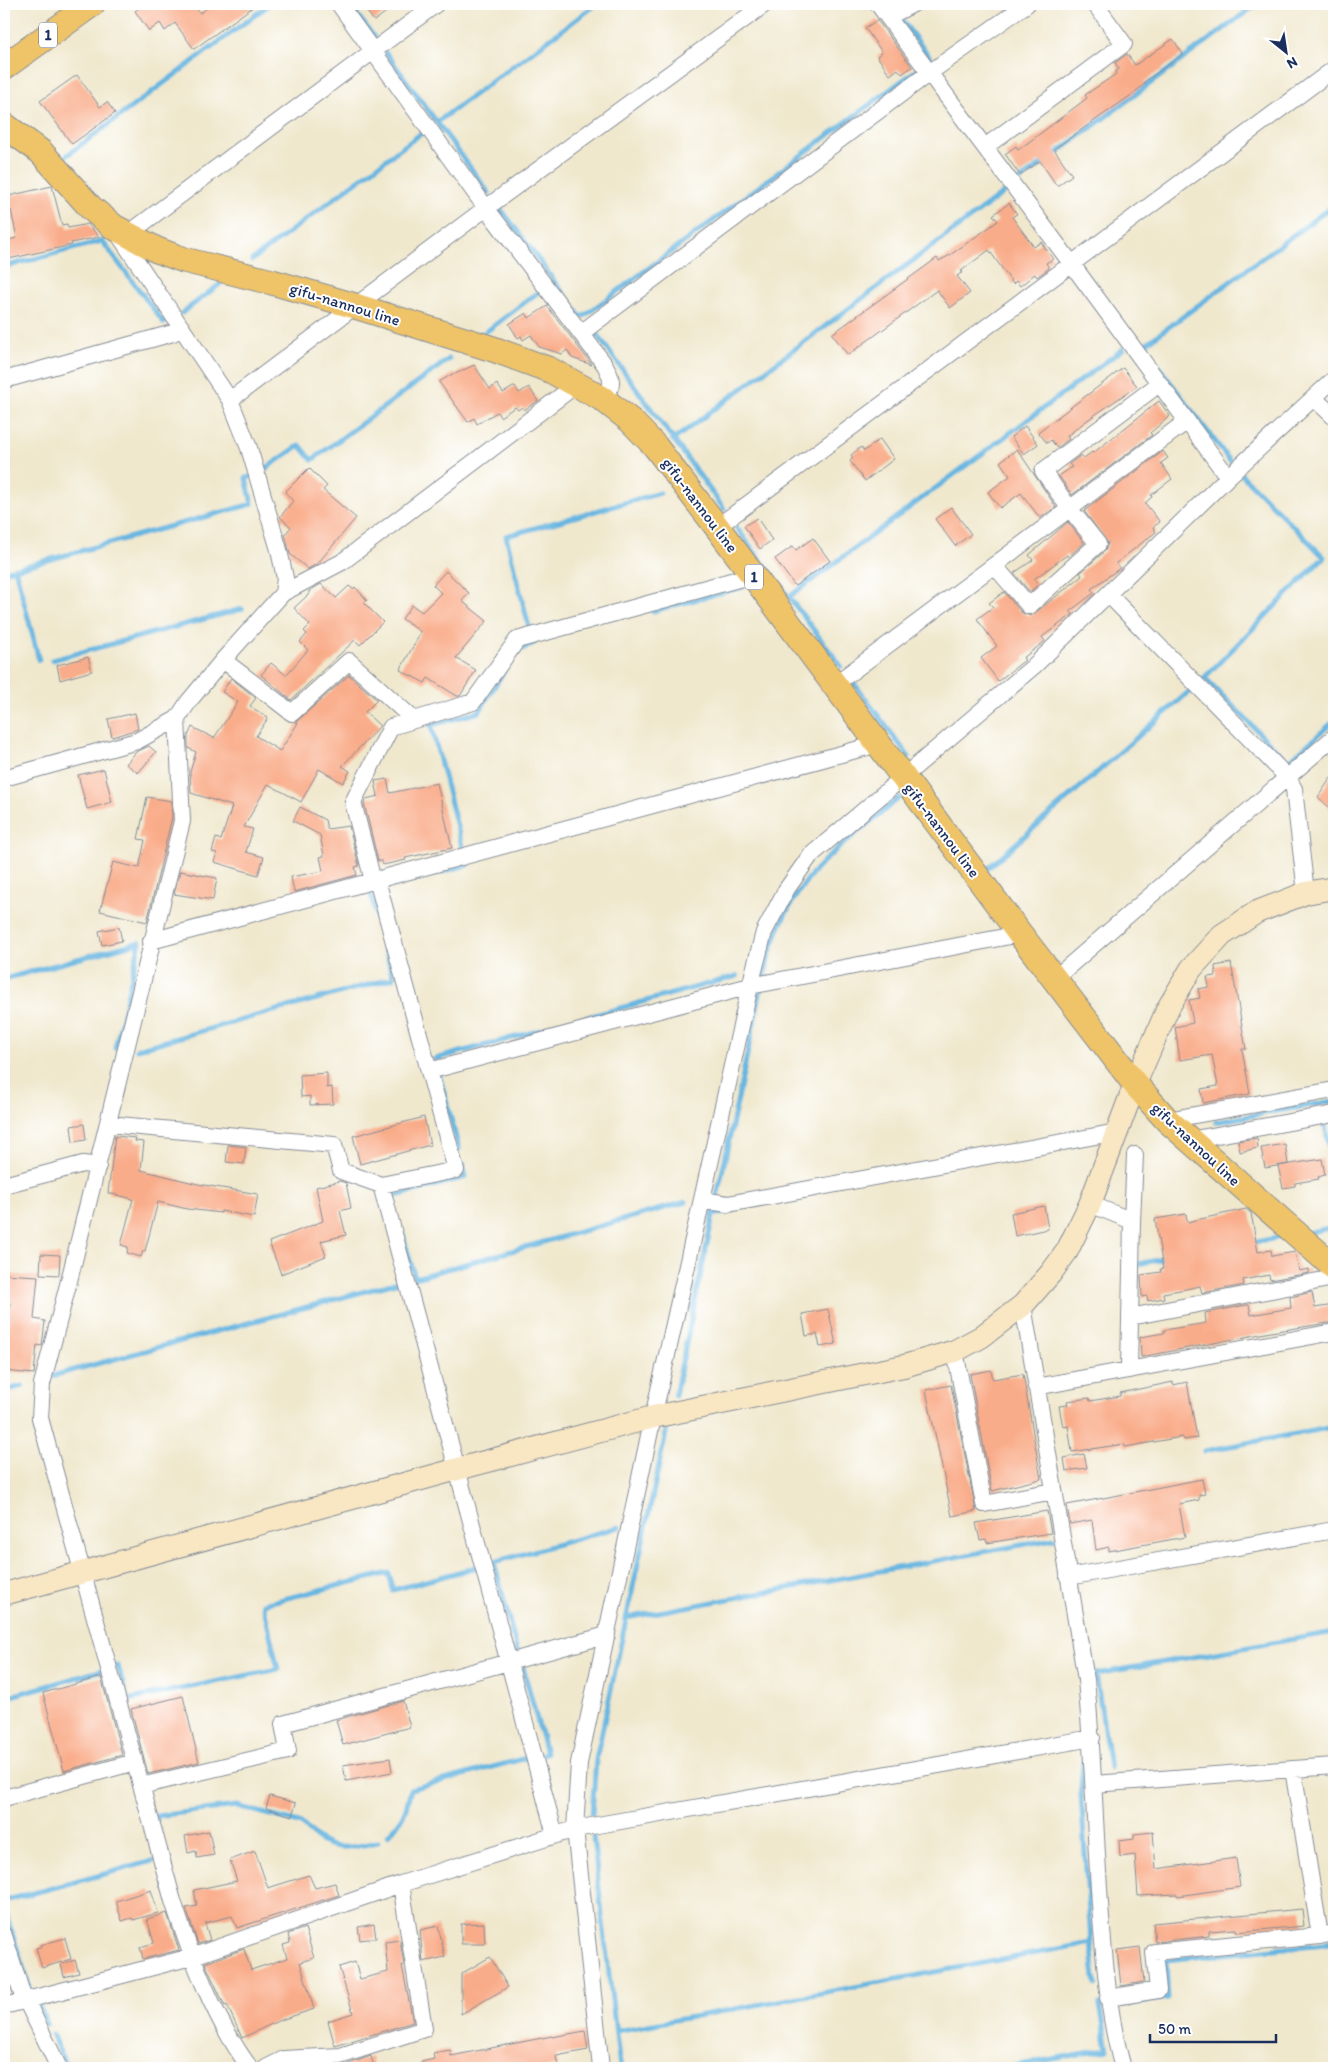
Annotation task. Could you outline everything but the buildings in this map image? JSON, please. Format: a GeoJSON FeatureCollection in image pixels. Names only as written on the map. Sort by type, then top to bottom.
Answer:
{"type":"FeatureCollection","features":[{"type":"Feature","properties":{"kind":"main road","name":"1"},"geometry":{"type":"LineString","coordinates":[[4,67],[92,4]]}},
{"type":"Feature","properties":{"kind":"main road","name":"gifu-nannou line"},"geometry":{"type":"LineString","coordinates":[[4,126],[41,152],[90,208],[120,231],[157,250],[184,260],[272,282],[355,306],[550,370],[603,399],[630,421],[655,446],[717,527],[902,777],[1135,1084],[1167,1120],[1334,1267]]}},
{"type":"Feature","properties":{"kind":"street"},"geometry":{"type":"LineString","coordinates":[[339,4],[486,208],[605,365],[612,377],[611,390],[603,399]]}},
{"type":"Feature","properties":{"kind":"street"},"geometry":{"type":"LineString","coordinates":[[283,593],[284,578],[279,550],[249,448],[230,400],[180,328],[120,231],[436,4]]}},
{"type":"Feature","properties":{"kind":"street"},"geometry":{"type":"LineString","coordinates":[[230,400],[486,208],[765,4]]}},
{"type":"Feature","properties":{"kind":"street"},"geometry":{"type":"LineString","coordinates":[[878,4],[1071,262],[1228,477]]}},
{"type":"Feature","properties":{"kind":"street"},"geometry":{"type":"LineString","coordinates":[[888,17],[913,4]]}},
{"type":"Feature","properties":{"kind":"street"},"geometry":{"type":"LineString","coordinates":[[581,333],[929,73],[1027,4]]}},
{"type":"Feature","properties":{"kind":"street"},"geometry":{"type":"LineString","coordinates":[[984,147],[1124,44],[1094,4]]}},
{"type":"Feature","properties":{"kind":"street"},"geometry":{"type":"LineString","coordinates":[[717,527],[1071,262],[1334,69]]}},
{"type":"Feature","properties":{"kind":"street"},"geometry":{"type":"LineString","coordinates":[[4,380],[173,333],[180,328]]}},
{"type":"Feature","properties":{"kind":"street"},"geometry":{"type":"LineString","coordinates":[[601,2068],[575,1829],[579,1763],[653,1417],[750,986],[764,932],[786,890],[810,856],[1034,666],[1228,477],[1334,379]]}},
{"type":"Feature","properties":{"kind":"street"},"geometry":{"type":"LineString","coordinates":[[4,778],[137,741],[177,719],[189,701],[223,660],[283,593],[342,562],[577,384]]}},
{"type":"Feature","properties":{"kind":"street"},"geometry":{"type":"LineString","coordinates":[[994,565],[1029,606],[1098,544],[1043,471],[1159,384]]}},
{"type":"Feature","properties":{"kind":"street"},"geometry":{"type":"LineString","coordinates":[[1314,398],[1334,418]]}},
{"type":"Feature","properties":{"kind":"street"},"geometry":{"type":"LineString","coordinates":[[834,685],[1187,422]]}},
{"type":"Feature","properties":{"kind":"street"},"geometry":{"type":"LineString","coordinates":[[108,1124],[334,1145],[341,1171],[381,1185],[456,1170],[353,802],[391,728],[473,702],[517,640],[753,575]]}},
{"type":"Feature","properties":{"kind":"street"},"geometry":{"type":"LineString","coordinates":[[1108,595],[1288,778],[1294,789],[1306,893]]}},
{"type":"Feature","properties":{"kind":"street"},"geometry":{"type":"LineString","coordinates":[[223,660],[292,713],[349,662],[414,720]]}},
{"type":"Feature","properties":{"kind":"street"},"geometry":{"type":"LineString","coordinates":[[177,719],[182,821],[151,941],[98,1166],[42,1384],[40,1418],[173,1901],[192,1957],[212,2003],[250,2068]]}},
{"type":"Feature","properties":{"kind":"street"},"geometry":{"type":"LineString","coordinates":[[1054,979],[1334,738]]}},
{"type":"Feature","properties":{"kind":"street"},"geometry":{"type":"LineString","coordinates":[[151,941],[878,744]]}},
{"type":"Feature","properties":{"kind":"street"},"geometry":{"type":"LineString","coordinates":[[4,1594],[653,1417],[904,1366],[955,1351],[988,1332],[1023,1305],[1067,1251],[1090,1204],[1135,1084],[1168,1008],[1191,969],[1222,935],[1257,912],[1306,893],[1334,888]]}},
{"type":"Feature","properties":{"kind":"street"},"geometry":{"type":"LineString","coordinates":[[429,1071],[750,986],[1020,934]]}},
{"type":"Feature","properties":{"kind":"street"},"geometry":{"type":"LineString","coordinates":[[1167,1120],[1334,1090]]}},
{"type":"Feature","properties":{"kind":"street"},"geometry":{"type":"LineString","coordinates":[[1189,1140],[1334,1114]]}},
{"type":"Feature","properties":{"kind":"street"},"geometry":{"type":"LineString","coordinates":[[702,1200],[728,1204],[1117,1132]]}},
{"type":"Feature","properties":{"kind":"street"},"geometry":{"type":"LineString","coordinates":[[1129,1370],[1135,1155]]}},
{"type":"Feature","properties":{"kind":"street"},"geometry":{"type":"LineString","coordinates":[[4,1185],[83,1164],[98,1166]]}},
{"type":"Feature","properties":{"kind":"street"},"geometry":{"type":"LineString","coordinates":[[381,1185],[555,1835]]}},
{"type":"Feature","properties":{"kind":"street"},"geometry":{"type":"LineString","coordinates":[[1090,1204],[1132,1221]]}},
{"type":"Feature","properties":{"kind":"street"},"geometry":{"type":"LineString","coordinates":[[1130,1317],[1334,1278]]}},
{"type":"Feature","properties":{"kind":"street"},"geometry":{"type":"LineString","coordinates":[[1023,1305],[1086,1680],[1092,1738],[1097,1866],[1108,1998],[1123,2068]]}},
{"type":"Feature","properties":{"kind":"street"},"geometry":{"type":"LineString","coordinates":[[1036,1387],[1334,1332]]}},
{"type":"Feature","properties":{"kind":"street"},"geometry":{"type":"LineString","coordinates":[[955,1351],[984,1504],[1054,1491]]}},
{"type":"Feature","properties":{"kind":"street"},"geometry":{"type":"LineString","coordinates":[[1068,1577],[1334,1530]]}},
{"type":"Feature","properties":{"kind":"street"},"geometry":{"type":"LineString","coordinates":[[141,1786],[288,1751],[283,1724],[607,1636]]}},
{"type":"Feature","properties":{"kind":"street"},"geometry":{"type":"LineString","coordinates":[[4,2006],[192,1957],[401,1884],[575,1829],[1092,1738]]}},
{"type":"Feature","properties":{"kind":"street"},"geometry":{"type":"LineString","coordinates":[[4,1798],[134,1762]]}},
{"type":"Feature","properties":{"kind":"street"},"geometry":{"type":"LineString","coordinates":[[1094,1784],[1334,1766]]}},
{"type":"Feature","properties":{"kind":"street"},"geometry":{"type":"LineString","coordinates":[[1108,1998],[1158,1990],[1154,1952],[1327,1934],[1293,1769]]}},
{"type":"Feature","properties":{"kind":"street"},"geometry":{"type":"LineString","coordinates":[[266,2068],[284,2059],[340,2056],[424,2029],[401,1884]]}},
{"type":"Feature","properties":{"kind":"street"},"geometry":{"type":"LineString","coordinates":[[4,1936],[25,2000],[59,2068]]}},
{"type":"Feature","properties":{"kind":"waterway"},"geometry":{"type":"LineString","coordinates":[[62,159],[270,4]]}},
{"type":"Feature","properties":{"kind":"waterway"},"geometry":{"type":"LineString","coordinates":[[349,4],[374,37]]}},
{"type":"Feature","properties":{"kind":"waterway"},"geometry":{"type":"LineString","coordinates":[[437,122],[597,4]]}},
{"type":"Feature","properties":{"kind":"waterway"},"geometry":{"type":"LineString","coordinates":[[1053,156],[1257,4]]}},
{"type":"Feature","properties":{"kind":"waterway"},"geometry":{"type":"LineString","coordinates":[[901,19],[930,60]]}},
{"type":"Feature","properties":{"kind":"waterway"},"geometry":{"type":"LineString","coordinates":[[386,53],[489,193]]}},
{"type":"Feature","properties":{"kind":"waterway"},"geometry":{"type":"LineString","coordinates":[[501,209],[580,316],[584,316],[918,69]]}},
{"type":"Feature","properties":{"kind":"waterway"},"geometry":{"type":"LineString","coordinates":[[252,260],[423,132]]}},
{"type":"Feature","properties":{"kind":"waterway"},"geometry":{"type":"LineString","coordinates":[[1020,180],[1046,161]]}},
{"type":"Feature","properties":{"kind":"waterway"},"geometry":{"type":"LineString","coordinates":[[673,440],[1006,191]]}},
{"type":"Feature","properties":{"kind":"waterway"},"geometry":{"type":"LineString","coordinates":[[1230,461],[1143,346],[1334,205]]}},
{"type":"Feature","properties":{"kind":"waterway"},"geometry":{"type":"LineString","coordinates":[[4,267],[102,241],[164,323]]}},
{"type":"Feature","properties":{"kind":"waterway"},"geometry":{"type":"LineString","coordinates":[[182,313],[220,284]]}},
{"type":"Feature","properties":{"kind":"waterway"},"geometry":{"type":"LineString","coordinates":[[483,334],[541,290]]}},
{"type":"Feature","properties":{"kind":"waterway"},"geometry":{"type":"LineString","coordinates":[[596,333],[724,509]]}},
{"type":"Feature","properties":{"kind":"waterway"},"geometry":{"type":"LineString","coordinates":[[789,597],[1123,349]]}},
{"type":"Feature","properties":{"kind":"waterway"},"geometry":{"type":"LineString","coordinates":[[265,469],[300,445],[312,460],[449,359]]}},
{"type":"Feature","properties":{"kind":"waterway"},"geometry":{"type":"LineString","coordinates":[[1202,680],[1324,557],[1242,475]]}},
{"type":"Feature","properties":{"kind":"waterway"},"geometry":{"type":"LineString","coordinates":[[4,572],[252,504],[246,478],[250,477]]}},
{"type":"Feature","properties":{"kind":"waterway"},"geometry":{"type":"LineString","coordinates":[[529,627],[506,536],[660,493]]}},
{"type":"Feature","properties":{"kind":"waterway"},"geometry":{"type":"LineString","coordinates":[[736,527],[841,666]]}},
{"type":"Feature","properties":{"kind":"waterway"},"geometry":{"type":"LineString","coordinates":[[15,568],[39,660]]}},
{"type":"Feature","properties":{"kind":"waterway"},"geometry":{"type":"LineString","coordinates":[[653,611],[742,587]]}},
{"type":"Feature","properties":{"kind":"waterway"},"geometry":{"type":"LineString","coordinates":[[52,660],[242,609]]}},
{"type":"Feature","properties":{"kind":"waterway"},"geometry":{"type":"LineString","coordinates":[[516,654],[518,651],[534,643]]}},
{"type":"Feature","properties":{"kind":"waterway"},"geometry":{"type":"LineString","coordinates":[[463,850],[431,725],[479,712],[504,671]]}},
{"type":"Feature","properties":{"kind":"waterway"},"geometry":{"type":"LineString","coordinates":[[1205,678],[1288,762],[1334,721]]}},
{"type":"Feature","properties":{"kind":"waterway"},"geometry":{"type":"LineString","coordinates":[[853,682],[909,757]]}},
{"type":"Feature","properties":{"kind":"waterway"},"geometry":{"type":"LineString","coordinates":[[987,869],[1191,690]]}},
{"type":"Feature","properties":{"kind":"waterway"},"geometry":{"type":"LineString","coordinates":[[764,979],[772,947],[784,916],[802,887],[823,862],[899,798]]}},
{"type":"Feature","properties":{"kind":"waterway"},"geometry":{"type":"LineString","coordinates":[[386,887],[467,865]]}},
{"type":"Feature","properties":{"kind":"waterway"},"geometry":{"type":"LineString","coordinates":[[137,1049],[393,978],[370,891],[372,891]]}},
{"type":"Feature","properties":{"kind":"waterway"},"geometry":{"type":"LineString","coordinates":[[4,979],[140,942],[115,1048]]}},
{"type":"Feature","properties":{"kind":"waterway"},"geometry":{"type":"LineString","coordinates":[[435,1059],[737,976]]}},
{"type":"Feature","properties":{"kind":"waterway"},"geometry":{"type":"LineString","coordinates":[[717,1197],[761,989]]}},
{"type":"Feature","properties":{"kind":"waterway"},"geometry":{"type":"LineString","coordinates":[[439,1074],[459,1149]]}},
{"type":"Feature","properties":{"kind":"waterway"},"geometry":{"type":"LineString","coordinates":[[1216,1122],[1334,1101]]}},
{"type":"Feature","properties":{"kind":"waterway"},"geometry":{"type":"LineString","coordinates":[[1324,1121],[1334,1171]]}},
{"type":"Feature","properties":{"kind":"waterway"},"geometry":{"type":"LineString","coordinates":[[394,1202],[392,1197],[466,1177],[463,1165]]}},
{"type":"Feature","properties":{"kind":"waterway"},"geometry":{"type":"LineString","coordinates":[[402,1232],[415,1278],[686,1202]]}},
{"type":"Feature","properties":{"kind":"waterway"},"geometry":{"type":"LineString","coordinates":[[675,1396],[715,1206]]}},
{"type":"Feature","properties":{"kind":"waterway"},"geometry":{"type":"LineString","coordinates":[[713,1215],[732,1211]]}},
{"type":"Feature","properties":{"kind":"waterway"},"geometry":{"type":"LineString","coordinates":[[1310,1232],[1334,1227]]}},
{"type":"Feature","properties":{"kind":"waterway"},"geometry":{"type":"LineString","coordinates":[[1251,1243],[1282,1237]]}},
{"type":"Feature","properties":{"kind":"waterway"},"geometry":{"type":"LineString","coordinates":[[1138,1264],[1167,1258]]}},
{"type":"Feature","properties":{"kind":"waterway"},"geometry":{"type":"LineString","coordinates":[[52,1376],[399,1282]]}},
{"type":"Feature","properties":{"kind":"waterway"},"geometry":{"type":"LineString","coordinates":[[4,1391],[22,1386]]}},
{"type":"Feature","properties":{"kind":"waterway"},"geometry":{"type":"LineString","coordinates":[[1204,1451],[1334,1427]]}},
{"type":"Feature","properties":{"kind":"waterway"},"geometry":{"type":"LineString","coordinates":[[592,1814],[596,1760],[667,1428]]}},
{"type":"Feature","properties":{"kind":"waterway"},"geometry":{"type":"LineString","coordinates":[[491,1563],[619,1527]]}},
{"type":"Feature","properties":{"kind":"waterway"},"geometry":{"type":"LineString","coordinates":[[626,1618],[1054,1539]]}},
{"type":"Feature","properties":{"kind":"waterway"},"geometry":{"type":"LineString","coordinates":[[494,1562],[517,1651]]}},
{"type":"Feature","properties":{"kind":"waterway"},"geometry":{"type":"LineString","coordinates":[[114,1667],[118,1666],[127,1700],[278,1669],[263,1604],[389,1573],[393,1590],[477,1567]]}},
{"type":"Feature","properties":{"kind":"waterway"},"geometry":{"type":"LineString","coordinates":[[1110,1768],[1096,1674],[1334,1632]]}},
{"type":"Feature","properties":{"kind":"waterway"},"geometry":{"type":"LineString","coordinates":[[523,1667],[546,1753],[543,1754]]}},
{"type":"Feature","properties":{"kind":"waterway"},"geometry":{"type":"LineString","coordinates":[[4,1698],[103,1670]]}},
{"type":"Feature","properties":{"kind":"waterway"},"geometry":{"type":"LineString","coordinates":[[388,1835],[404,1814],[411,1789],[530,1757]]}},
{"type":"Feature","properties":{"kind":"waterway"},"geometry":{"type":"LineString","coordinates":[[1083,1761],[1081,1793],[1091,1943],[1096,1985]]}},
{"type":"Feature","properties":{"kind":"waterway"},"geometry":{"type":"LineString","coordinates":[[157,1819],[156,1816],[237,1806],[299,1823],[323,1843],[331,1846],[346,1847],[378,1842]]}},
{"type":"Feature","properties":{"kind":"waterway"},"geometry":{"type":"LineString","coordinates":[[593,1837],[620,2068]]}},
{"type":"Feature","properties":{"kind":"waterway"},"geometry":{"type":"LineString","coordinates":[[4,1901],[153,1861]]}},
{"type":"Feature","properties":{"kind":"waterway"},"geometry":{"type":"LineString","coordinates":[[4,1908],[30,1989]]}},
{"type":"Feature","properties":{"kind":"waterway"},"geometry":{"type":"LineString","coordinates":[[1122,2004],[1168,1998],[1166,1960],[1324,1944],[1334,1941]]}},
{"type":"Feature","properties":{"kind":"waterway"},"geometry":{"type":"LineString","coordinates":[[616,2031],[1091,1943]]}},
{"type":"Feature","properties":{"kind":"waterway"},"geometry":{"type":"LineString","coordinates":[[1003,2068],[1108,2049],[1100,2004]]}},
{"type":"Feature","properties":{"kind":"waterway"},"geometry":{"type":"LineString","coordinates":[[39,2006],[47,2024]]}},
{"type":"Feature","properties":{"kind":"waterway"},"geometry":{"type":"LineString","coordinates":[[52,2034],[67,2068]]}}]}
